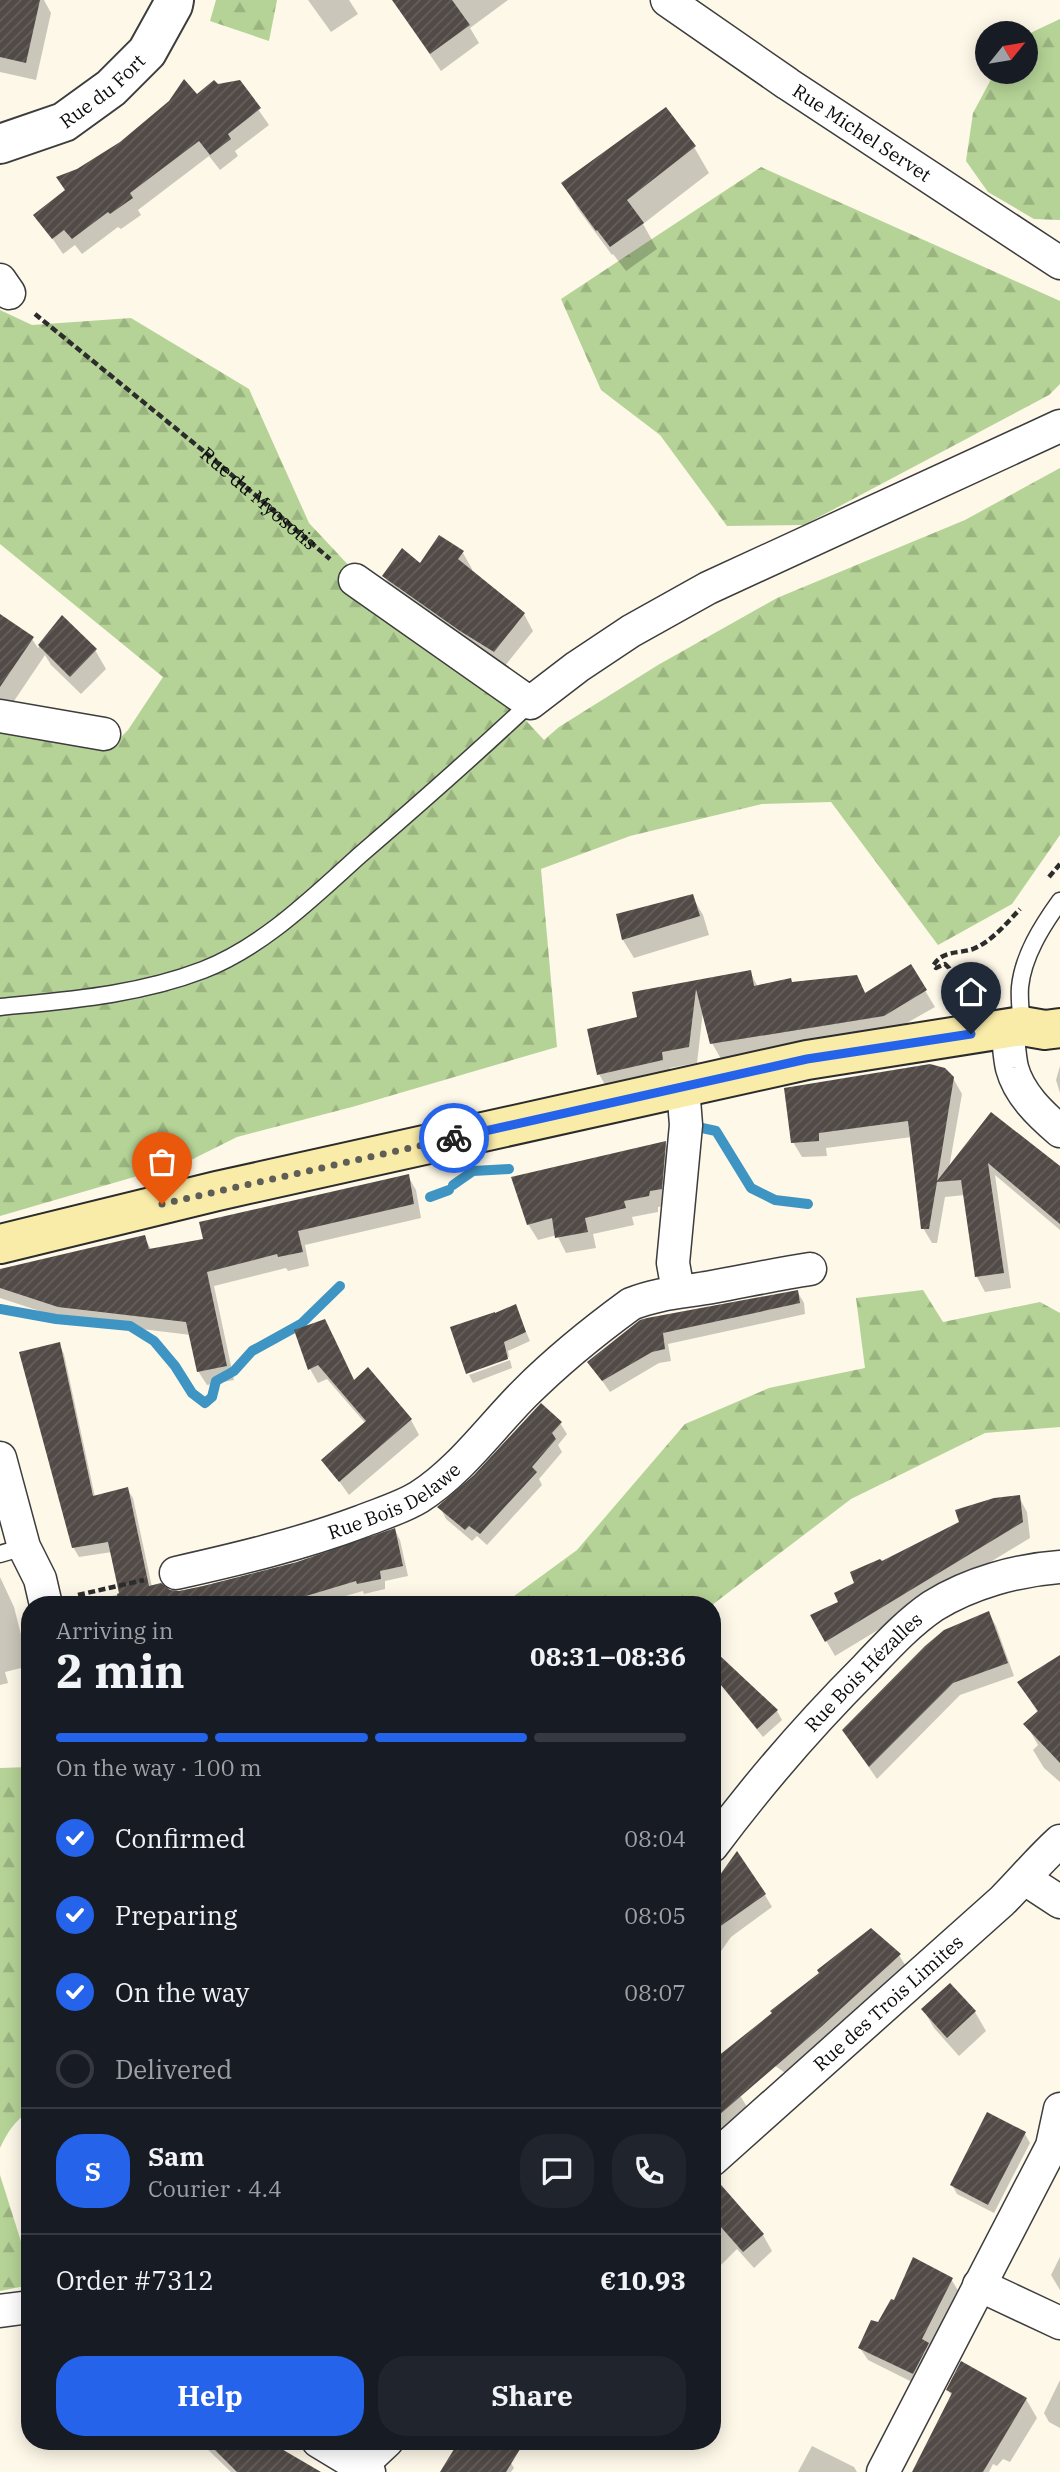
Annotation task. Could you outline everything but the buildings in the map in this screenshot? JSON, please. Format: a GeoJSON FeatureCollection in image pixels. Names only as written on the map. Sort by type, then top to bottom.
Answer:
{"type":"FeatureCollection","features":[{"type":"Feature","properties":{"kind":"main road"},"geometry":{"type":"LineString","coordinates":[[0,1244],[217,1191],[807,1059],[1000,1029],[1060,1028]]}},
{"type":"Feature","properties":{"kind":"street","name":"Rue du Fort"},"geometry":{"type":"LineString","coordinates":[[0,144],[64,122],[111,88],[147,52],[174,0]]}},
{"type":"Feature","properties":{"kind":"street","name":"Rue Michel Servet"},"geometry":{"type":"LineString","coordinates":[[667,0],[788,85],[1060,263]]}},
{"type":"Feature","properties":{"kind":"street"},"geometry":{"type":"LineString","coordinates":[[355,580],[530,703],[631,631],[708,588],[1060,426]]}},
{"type":"Feature","properties":{"kind":"street"},"geometry":{"type":"LineString","coordinates":[[0,716],[104,734]]}},
{"type":"Feature","properties":{"kind":"street"},"geometry":{"type":"LineString","coordinates":[[1000,1029],[1024,1093],[1040,1114],[1060,1131]]}},
{"type":"Feature","properties":{"kind":"street"},"geometry":{"type":"LineString","coordinates":[[678,1291],[673,1263],[686,1125],[683,1087]]}},
{"type":"Feature","properties":{"kind":"street","name":"Rue Bois Delawe"},"geometry":{"type":"LineString","coordinates":[[176,1573],[277,1549],[334,1532],[419,1497],[436,1485],[525,1393],[575,1348],[631,1304],[648,1297],[678,1291],[810,1269]]}},
{"type":"Feature","properties":{"kind":"street"},"geometry":{"type":"LineString","coordinates":[[0,1458],[12,1550],[40,1580],[44,1596]]}},
{"type":"Feature","properties":{"kind":"street","name":"Rue Bois Hézalles"},"geometry":{"type":"LineString","coordinates":[[721,1834],[784,1754],[905,1628],[932,1607],[974,1586],[1025,1572],[1060,1567]]}},
{"type":"Feature","properties":{"kind":"street","name":"Rue des Trois Limites"},"geometry":{"type":"LineString","coordinates":[[721,2152],[1025,1879],[1035,1863],[1060,1841]]}},
{"type":"Feature","properties":{"kind":"street"},"geometry":{"type":"LineString","coordinates":[[1025,1879],[1060,1902]]}},
{"type":"Feature","properties":{"kind":"street"},"geometry":{"type":"LineString","coordinates":[[883,2472],[1052,2146],[1060,2109]]}},
{"type":"Feature","properties":{"kind":"street"},"geometry":{"type":"LineString","coordinates":[[979,2284],[1060,2323]]}},
{"type":"Feature","properties":{"kind":"street"},"geometry":{"type":"LineString","coordinates":[[0,2311],[21,2308]]}},
{"type":"Feature","properties":{"kind":"street"},"geometry":{"type":"LineString","coordinates":[[331,2450],[361,2470],[379,2450]]}},
{"type":"Feature","properties":{"kind":"lane"},"geometry":{"type":"LineString","coordinates":[[0,1007],[99,996],[152,986],[203,970],[249,947],[323,888],[530,703]]}},
{"type":"Feature","properties":{"kind":"lane"},"geometry":{"type":"LineString","coordinates":[[1000,1029],[1020,986],[1023,971],[1038,936],[1060,901]]}},
{"type":"Feature","properties":{"kind":"path","name":"Rue du Myosotis"},"geometry":{"type":"LineString","coordinates":[[4,286],[355,580]]}},
{"type":"Feature","properties":{"kind":"path"},"geometry":{"type":"LineString","coordinates":[[1049,878],[1060,864]]}},
{"type":"Feature","properties":{"kind":"path"},"geometry":{"type":"LineString","coordinates":[[1000,1029],[945,964],[936,968],[933,966],[934,962],[952,951],[974,948],[986,941],[1023,907]]}},
{"type":"Feature","properties":{"kind":"path"},"geometry":{"type":"LineString","coordinates":[[75,1586],[78,1595],[176,1573]]}},
{"type":"Feature","properties":{"kind":"green space"},"geometry":{"type":"Polygon","coordinates":[[[216,0],[277,0],[269,41],[210,21],[216,0]]]}},
{"type":"Feature","properties":{"kind":"green space"},"geometry":{"type":"Polygon","coordinates":[[[1060,19],[1060,220],[1034,219],[988,192],[966,161],[973,113],[989,84],[1038,84],[1038,29],[1060,19]]]}},
{"type":"Feature","properties":{"kind":"green space"},"geometry":{"type":"Polygon","coordinates":[[[761,167],[1060,301],[1060,384],[1049,395],[804,525],[727,526],[660,435],[601,390],[561,299],[761,167]]]}},
{"type":"Feature","properties":{"kind":"green space"},"geometry":{"type":"Polygon","coordinates":[[[0,310],[32,325],[131,318],[249,389],[309,523],[352,569],[505,698],[544,740],[559,727],[658,665],[777,598],[965,520],[1060,468],[1060,835],[1012,904],[938,945],[831,802],[762,804],[630,836],[541,869],[557,1047],[352,1107],[237,1137],[189,1161],[0,1216],[0,725],[113,745],[128,730],[163,677],[0,544],[0,310]]]}},
{"type":"Feature","properties":{"kind":"green space"},"geometry":{"type":"Polygon","coordinates":[[[923,1290],[943,1322],[1040,1302],[1060,1313],[1060,1427],[985,1433],[851,1499],[721,1598],[721,1596],[514,1596],[577,1550],[685,1424],[769,1388],[865,1368],[856,1298],[923,1290]]]}},
{"type":"Feature","properties":{"kind":"green space"},"geometry":{"type":"Polygon","coordinates":[[[21,1767],[21,2117],[0,2148],[0,1768],[21,1767]]]}},
{"type":"Feature","properties":{"kind":"green space"},"geometry":{"type":"Polygon","coordinates":[[[0,2175],[21,2242],[21,2287],[0,2291],[0,2175]]]}},
{"type":"Feature","properties":{"kind":"waterway"},"geometry":{"type":"LineString","coordinates":[[702,1128],[716,1131],[751,1188],[775,1200],[808,1204]]}},
{"type":"Feature","properties":{"kind":"waterway"},"geometry":{"type":"LineString","coordinates":[[453,1185],[473,1171],[509,1169]]}},
{"type":"Feature","properties":{"kind":"waterway"},"geometry":{"type":"LineString","coordinates":[[430,1197],[449,1190]]}},
{"type":"Feature","properties":{"kind":"waterway"},"geometry":{"type":"LineString","coordinates":[[0,1309],[56,1319],[130,1326],[154,1341],[175,1366],[192,1393],[205,1403],[212,1397],[216,1381],[234,1371],[252,1351],[301,1324],[340,1286]]}},
{"type":"Feature","properties":{"kind":"way so far"},"geometry":{"type":"LineString","coordinates":[[162,1204],[454,1138]]}},
{"type":"Feature","properties":{"kind":"route"},"geometry":{"type":"LineString","coordinates":[[454,1138],[807,1059],[971,1034]]}}]}
